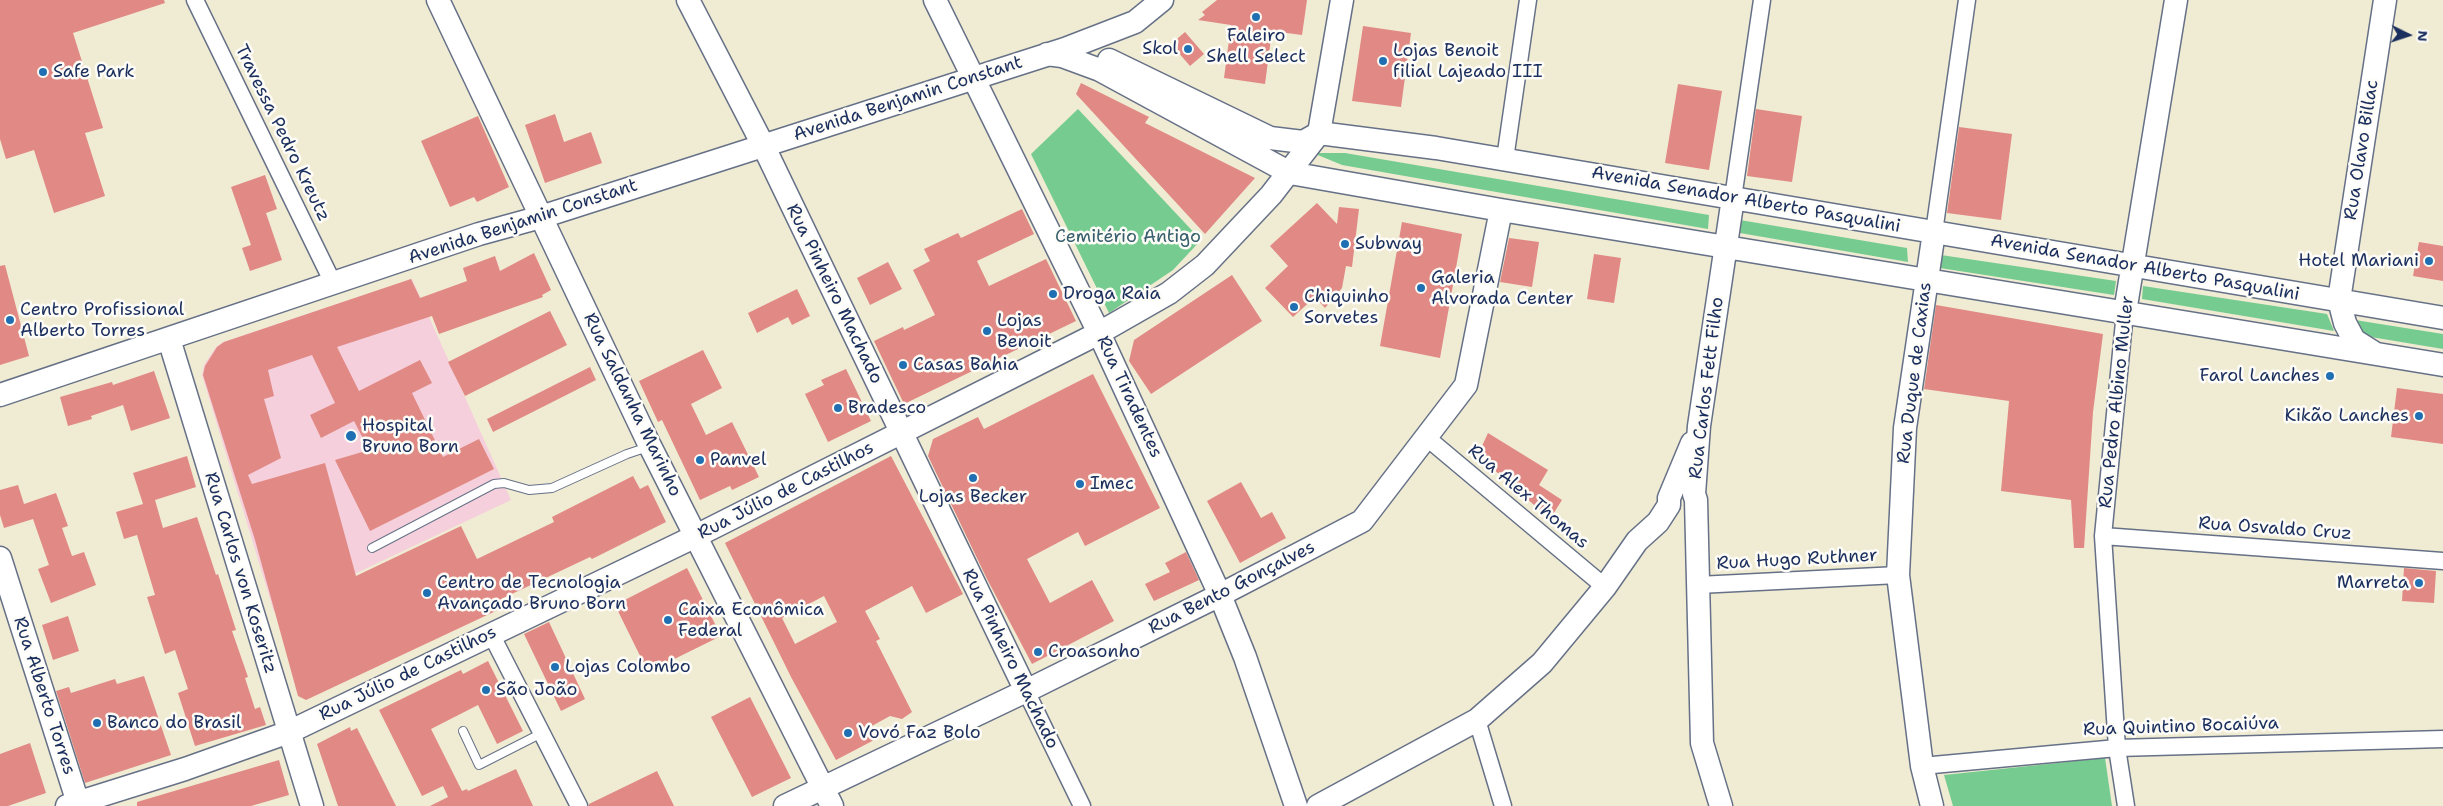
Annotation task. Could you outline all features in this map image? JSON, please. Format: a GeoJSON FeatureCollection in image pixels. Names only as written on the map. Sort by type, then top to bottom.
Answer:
{"type":"FeatureCollection","features":[{"type":"Feature","properties":{"kind":"street","name":"Travessa Pedro Kreutz"},"geometry":{"type":"LineString","coordinates":[[194,0],[333,283]]}},
{"type":"Feature","properties":{"kind":"street","name":"Rua Saldanha Marinho"},"geometry":{"type":"LineString","coordinates":[[438,0],[650,446],[827,797]]}},
{"type":"Feature","properties":{"kind":"street","name":"Rua Pinheiro Machado"},"geometry":{"type":"LineString","coordinates":[[688,0],[763,146],[1082,806]]}},
{"type":"Feature","properties":{"kind":"street","name":"Rua Tiradentes"},"geometry":{"type":"LineString","coordinates":[[935,0],[1099,333],[1220,595],[1244,657],[1296,806]]}},
{"type":"Feature","properties":{"kind":"street","name":"Avenida Benjamin Constant"},"geometry":{"type":"LineString","coordinates":[[0,395],[479,234],[541,217],[1056,52],[1129,24],[1162,0]]}},
{"type":"Feature","properties":{"kind":"street","name":"Rua Júlio de Castilhos"},"geometry":{"type":"LineString","coordinates":[[74,805],[185,769],[289,732],[696,536],[1099,333],[1169,293],[1205,265],[1290,173],[1319,134],[1342,0]]}},
{"type":"Feature","properties":{"kind":"street"},"geometry":{"type":"LineString","coordinates":[[1505,159],[1528,0]]}},
{"type":"Feature","properties":{"kind":"street","name":"Rua Carlos Fett Filho"},"geometry":{"type":"LineString","coordinates":[[1679,507],[1699,426],[1762,0]]}},
{"type":"Feature","properties":{"kind":"street","name":"Rua Duque de Caxias"},"geometry":{"type":"LineString","coordinates":[[1932,806],[1922,766],[1898,575],[1905,428],[1967,0]]}},
{"type":"Feature","properties":{"kind":"street","name":"Rua Pedro Albino Muller"},"geometry":{"type":"LineString","coordinates":[[2126,806],[2118,748],[2103,536],[2125,312],[2176,0]]}},
{"type":"Feature","properties":{"kind":"street","name":"Rua Olavo Billac"},"geometry":{"type":"LineString","coordinates":[[2340,300],[2385,0]]}},
{"type":"Feature","properties":{"kind":"street"},"geometry":{"type":"LineString","coordinates":[[1111,70],[1129,24]]}},
{"type":"Feature","properties":{"kind":"street","name":"Avenida Senador Alberto Pasqualini"},"geometry":{"type":"LineString","coordinates":[[1056,52],[1111,70],[1270,138],[1303,142],[1319,134],[1436,148],[2443,318]]}},
{"type":"Feature","properties":{"kind":"street","name":"Avenida Senador Alberto Pasqualini"},"geometry":{"type":"LineString","coordinates":[[1111,70],[1290,173],[1500,210],[2443,365]]}},
{"type":"Feature","properties":{"kind":"street","name":"Rua Bento Gonçalves"},"geometry":{"type":"LineString","coordinates":[[785,806],[827,797],[1026,691],[1220,595],[1362,521],[1466,385],[1500,210]]}},
{"type":"Feature","properties":{"kind":"street"},"geometry":{"type":"LineString","coordinates":[[2340,300],[2345,323],[2354,340],[2375,354]]}},
{"type":"Feature","properties":{"kind":"street","name":"Rua Carlos von Koseritz"},"geometry":{"type":"LineString","coordinates":[[170,339],[312,806]]}},
{"type":"Feature","properties":{"kind":"street","name":"Rua Alex Thomas"},"geometry":{"type":"LineString","coordinates":[[1426,437],[1605,587]]}},
{"type":"Feature","properties":{"kind":"street"},"geometry":{"type":"LineString","coordinates":[[1318,806],[1477,720],[1542,663],[1605,587],[1637,541],[1679,507],[1697,553],[1702,743],[1721,806]]}},
{"type":"Feature","properties":{"kind":"street","name":"Rua Osvaldo Cruz"},"geometry":{"type":"LineString","coordinates":[[2103,536],[2443,561]]}},
{"type":"Feature","properties":{"kind":"street","name":"Rua Alberto Torres"},"geometry":{"type":"LineString","coordinates":[[0,558],[74,805]]}},
{"type":"Feature","properties":{"kind":"street","name":"Rua Hugo Ruthner"},"geometry":{"type":"LineString","coordinates":[[1698,585],[1898,575]]}},
{"type":"Feature","properties":{"kind":"street"},"geometry":{"type":"LineString","coordinates":[[491,634],[579,806]]}},
{"type":"Feature","properties":{"kind":"street"},"geometry":{"type":"LineString","coordinates":[[1477,720],[1503,806]]}},
{"type":"Feature","properties":{"kind":"street","name":"Rua Quintino Bocaiúva"},"geometry":{"type":"LineString","coordinates":[[1922,766],[2118,748],[2443,739]]}},
{"type":"Feature","properties":{"kind":"lane"},"geometry":{"type":"LineString","coordinates":[[372,548],[494,484],[504,483],[529,490],[552,488],[627,454],[650,446]]}},
{"type":"Feature","properties":{"kind":"lane"},"geometry":{"type":"LineString","coordinates":[[463,731],[479,765],[542,733]]}},
{"type":"Feature","properties":{"kind":"shaded area","name":"Hospital Bruno Born"},"geometry":{"type":"Polygon","coordinates":[[[412,279],[511,500],[274,612],[202,375],[204,365],[216,347],[223,342],[412,279]]]}},
{"type":"Feature","properties":{"kind":"green space","name":"Cemitério Antigo"},"geometry":{"type":"Polygon","coordinates":[[[1078,109],[1201,240],[1173,270],[1109,313],[1031,154],[1078,109]]]}},
{"type":"Feature","properties":{"kind":"green space"},"geometry":{"type":"Polygon","coordinates":[[[1313,153],[1345,153],[1709,215],[1708,229],[1342,165],[1313,153]]]}},
{"type":"Feature","properties":{"kind":"green space"},"geometry":{"type":"Polygon","coordinates":[[[1734,219],[1907,248],[1908,262],[1740,233],[1734,219]]]}},
{"type":"Feature","properties":{"kind":"green space"},"geometry":{"type":"Polygon","coordinates":[[[1941,255],[2116,281],[2114,295],[1940,268],[1941,255]]]}},
{"type":"Feature","properties":{"kind":"green space"},"geometry":{"type":"Polygon","coordinates":[[[2143,286],[2327,314],[2334,331],[2142,299],[2143,286]]]}},
{"type":"Feature","properties":{"kind":"green space"},"geometry":{"type":"Polygon","coordinates":[[[2355,320],[2443,334],[2443,349],[2365,336],[2355,320]]]}},
{"type":"Feature","properties":{"kind":"green space"},"geometry":{"type":"Polygon","coordinates":[[[2105,758],[2112,806],[1953,806],[1944,775],[2105,758]]]}},
{"type":"Feature","properties":{"kind":"building","name":"Safe Park"},"geometry":{"type":"Polygon","coordinates":[[[0,0],[164,0],[165,3],[73,33],[103,128],[85,133],[105,196],[54,213],[34,150],[6,159],[0,139],[0,0]]]}},
{"type":"Feature","properties":{"kind":"building"},"geometry":{"type":"Polygon","coordinates":[[[1217,0],[1307,0],[1302,35],[1272,31],[1265,84],[1224,78],[1231,25],[1198,20],[1205,15],[1202,12],[1217,0]]]}},
{"type":"Feature","properties":{"kind":"building","name":"Lojas Benoit filial Lajeado III"},"geometry":{"type":"Polygon","coordinates":[[[1363,26],[1411,33],[1401,107],[1352,101],[1363,26]]]}},
{"type":"Feature","properties":{"kind":"building","name":"Skol"},"geometry":{"type":"Polygon","coordinates":[[[1185,32],[1204,54],[1190,66],[1171,44],[1185,32]]]}},
{"type":"Feature","properties":{"kind":"building"},"geometry":{"type":"Polygon","coordinates":[[[1081,83],[1149,117],[1145,123],[1255,178],[1205,234],[1076,94],[1081,83]]]}},
{"type":"Feature","properties":{"kind":"building"},"geometry":{"type":"Polygon","coordinates":[[[1678,84],[1722,91],[1709,170],[1665,163],[1678,84]]]}},
{"type":"Feature","properties":{"kind":"building"},"geometry":{"type":"Polygon","coordinates":[[[1756,109],[1802,116],[1792,182],[1747,176],[1756,109]]]}},
{"type":"Feature","properties":{"kind":"building"},"geometry":{"type":"Polygon","coordinates":[[[555,114],[564,142],[591,132],[602,163],[545,183],[525,125],[555,114]]]}},
{"type":"Feature","properties":{"kind":"building"},"geometry":{"type":"Polygon","coordinates":[[[478,116],[509,187],[477,202],[474,197],[450,207],[421,141],[478,116]]]}},
{"type":"Feature","properties":{"kind":"building"},"geometry":{"type":"Polygon","coordinates":[[[1959,127],[2012,134],[2001,220],[1947,213],[1959,127]]]}},
{"type":"Feature","properties":{"kind":"building"},"geometry":{"type":"Polygon","coordinates":[[[265,175],[277,209],[266,213],[282,260],[250,271],[242,248],[251,245],[231,187],[265,175]]]}},
{"type":"Feature","properties":{"kind":"building"},"geometry":{"type":"Polygon","coordinates":[[[1317,203],[1337,224],[1339,207],[1359,209],[1352,267],[1346,266],[1342,288],[1325,308],[1315,297],[1293,317],[1265,288],[1288,266],[1270,246],[1317,203]]]}},
{"type":"Feature","properties":{"kind":"building"},"geometry":{"type":"Polygon","coordinates":[[[1022,209],[1034,234],[977,261],[989,286],[1046,259],[1076,321],[904,404],[874,341],[903,327],[904,330],[935,315],[913,270],[930,261],[924,249],[958,233],[961,238],[1022,209]]]}},
{"type":"Feature","properties":{"kind":"building","name":"Galeria Alvorada Center"},"geometry":{"type":"Polygon","coordinates":[[[1402,222],[1462,234],[1440,358],[1380,346],[1402,222]]]}},
{"type":"Feature","properties":{"kind":"building"},"geometry":{"type":"Polygon","coordinates":[[[1509,238],[1539,242],[1532,287],[1500,282],[1509,238]]]}},
{"type":"Feature","properties":{"kind":"building","name":"Hotel Mariani"},"geometry":{"type":"Polygon","coordinates":[[[2419,242],[2443,246],[2443,281],[2413,276],[2419,242]]]}},
{"type":"Feature","properties":{"kind":"building"},"geometry":{"type":"Polygon","coordinates":[[[534,253],[551,290],[542,295],[543,297],[439,334],[432,316],[337,347],[359,391],[420,360],[432,383],[412,393],[443,457],[479,439],[494,469],[370,531],[335,460],[369,450],[354,421],[321,438],[310,415],[335,403],[312,355],[268,370],[274,396],[264,399],[281,458],[248,475],[252,484],[325,463],[356,576],[461,526],[477,559],[554,522],[552,517],[633,476],[640,489],[648,485],[666,522],[592,559],[590,557],[497,601],[500,609],[306,700],[298,696],[255,540],[203,375],[205,366],[217,347],[224,342],[411,279],[420,298],[467,281],[463,268],[495,256],[500,271],[534,253]]]}},
{"type":"Feature","properties":{"kind":"building"},"geometry":{"type":"Polygon","coordinates":[[[1594,254],[1621,258],[1614,303],[1587,299],[1594,254]]]}},
{"type":"Feature","properties":{"kind":"building"},"geometry":{"type":"Polygon","coordinates":[[[888,262],[902,289],[870,305],[857,278],[888,262]]]}},
{"type":"Feature","properties":{"kind":"building","name":"Centro Profissional Alberto Torres"},"geometry":{"type":"Polygon","coordinates":[[[5,265],[29,356],[0,365],[0,266],[5,265]]]}},
{"type":"Feature","properties":{"kind":"building"},"geometry":{"type":"Polygon","coordinates":[[[1232,275],[1262,321],[1151,394],[1129,361],[1134,340],[1232,275]]]}},
{"type":"Feature","properties":{"kind":"building"},"geometry":{"type":"Polygon","coordinates":[[[797,289],[810,316],[792,325],[788,317],[757,333],[748,313],[797,289]]]}},
{"type":"Feature","properties":{"kind":"building"},"geometry":{"type":"Polygon","coordinates":[[[1936,305],[2103,334],[2093,412],[2084,548],[2074,548],[2071,500],[2001,491],[2009,401],[1924,389],[1936,305]]]}},
{"type":"Feature","properties":{"kind":"building"},"geometry":{"type":"Polygon","coordinates":[[[550,311],[567,345],[465,396],[448,362],[550,311]]]}},
{"type":"Feature","properties":{"kind":"building"},"geometry":{"type":"Polygon","coordinates":[[[703,350],[722,388],[691,404],[706,435],[732,422],[759,477],[732,490],[730,486],[700,500],[662,420],[658,422],[639,381],[703,350]]]}},
{"type":"Feature","properties":{"kind":"building"},"geometry":{"type":"Polygon","coordinates":[[[590,367],[596,380],[493,432],[487,419],[590,367]]]}},
{"type":"Feature","properties":{"kind":"building","name":"Bradesco"},"geometry":{"type":"Polygon","coordinates":[[[846,369],[871,421],[828,442],[805,394],[824,385],[821,380],[846,369]]]}},
{"type":"Feature","properties":{"kind":"building"},"geometry":{"type":"Polygon","coordinates":[[[154,371],[170,418],[131,431],[123,405],[91,416],[92,419],[68,426],[60,397],[112,382],[113,385],[154,371]]]}},
{"type":"Feature","properties":{"kind":"building"},"geometry":{"type":"Polygon","coordinates":[[[1093,374],[1160,508],[1085,546],[1078,532],[1027,559],[1050,603],[1092,580],[1114,621],[1032,664],[987,579],[928,456],[933,439],[978,417],[984,429],[1093,374]]]}},
{"type":"Feature","properties":{"kind":"building","name":"Kikão Lanches"},"geometry":{"type":"Polygon","coordinates":[[[2397,388],[2443,394],[2443,444],[2391,437],[2397,388]]]}},
{"type":"Feature","properties":{"kind":"building"},"geometry":{"type":"Polygon","coordinates":[[[1488,433],[1548,470],[1539,485],[1562,500],[1550,519],[1475,453],[1482,446],[1488,433]]]}},
{"type":"Feature","properties":{"kind":"building"},"geometry":{"type":"Polygon","coordinates":[[[187,456],[196,487],[155,500],[163,528],[197,517],[236,630],[232,631],[248,677],[245,678],[255,709],[260,707],[266,725],[195,746],[178,693],[188,689],[175,650],[165,654],[147,597],[155,595],[137,535],[124,539],[116,512],[143,504],[133,473],[187,456]]]}},
{"type":"Feature","properties":{"kind":"building"},"geometry":{"type":"Polygon","coordinates":[[[891,456],[963,594],[926,613],[912,586],[865,611],[880,639],[876,641],[912,712],[902,719],[890,716],[870,727],[876,739],[836,760],[791,677],[725,543],[891,456]],[[824,596],[782,618],[795,644],[837,622],[824,596]]]}},
{"type":"Feature","properties":{"kind":"building"},"geometry":{"type":"Polygon","coordinates":[[[1241,482],[1261,518],[1272,512],[1286,538],[1240,563],[1207,501],[1241,482]]]}},
{"type":"Feature","properties":{"kind":"building"},"geometry":{"type":"Polygon","coordinates":[[[18,485],[24,504],[56,493],[68,526],[62,528],[72,556],[84,552],[96,585],[51,603],[38,569],[49,565],[33,519],[4,528],[0,515],[0,490],[18,485]]]}},
{"type":"Feature","properties":{"kind":"building"},"geometry":{"type":"Polygon","coordinates":[[[1186,552],[1199,580],[1154,601],[1145,584],[1170,572],[1165,563],[1186,552]]]}},
{"type":"Feature","properties":{"kind":"building","name":"Caixa Econômica Federal"},"geometry":{"type":"Polygon","coordinates":[[[687,568],[721,636],[648,672],[615,605],[687,568]]]}},
{"type":"Feature","properties":{"kind":"building","name":"Marreta"},"geometry":{"type":"Polygon","coordinates":[[[2404,568],[2436,571],[2434,603],[2402,601],[2404,568]]]}},
{"type":"Feature","properties":{"kind":"building"},"geometry":{"type":"Polygon","coordinates":[[[68,616],[79,651],[53,660],[42,625],[68,616]]]}},
{"type":"Feature","properties":{"kind":"building","name":"Lojas Colombo"},"geometry":{"type":"Polygon","coordinates":[[[549,622],[585,699],[561,711],[524,634],[549,622]]]}},
{"type":"Feature","properties":{"kind":"building"},"geometry":{"type":"Polygon","coordinates":[[[488,661],[523,731],[497,744],[478,705],[431,729],[462,791],[467,789],[468,791],[516,769],[533,806],[430,806],[448,797],[443,786],[422,796],[379,710],[461,670],[463,674],[488,661]]]}},
{"type":"Feature","properties":{"kind":"building","name":"Banco do Brasil"},"geometry":{"type":"Polygon","coordinates":[[[144,676],[171,755],[85,783],[56,691],[69,687],[71,693],[115,679],[117,684],[144,676]]]}},
{"type":"Feature","properties":{"kind":"building"},"geometry":{"type":"Polygon","coordinates":[[[750,697],[791,778],[752,797],[711,717],[750,697]]]}},
{"type":"Feature","properties":{"kind":"building"},"geometry":{"type":"Polygon","coordinates":[[[350,727],[351,731],[357,728],[396,806],[338,806],[317,744],[350,727]]]}},
{"type":"Feature","properties":{"kind":"building"},"geometry":{"type":"Polygon","coordinates":[[[30,743],[46,793],[8,806],[0,806],[0,754],[30,743]]]}},
{"type":"Feature","properties":{"kind":"building"},"geometry":{"type":"Polygon","coordinates":[[[279,760],[289,795],[251,806],[137,806],[137,802],[279,760]]]}},
{"type":"Feature","properties":{"kind":"building"},"geometry":{"type":"Polygon","coordinates":[[[657,771],[674,806],[589,806],[589,804],[657,771]]]}},
{"type":"Feature","properties":{"kind":"place","name":"Faleiro Shell Select"},"geometry":{"type":"Point","coordinates":[1256,17]}},
{"type":"Feature","properties":{"kind":"place","name":"Skol"},"geometry":{"type":"Point","coordinates":[1188,49]}},
{"type":"Feature","properties":{"kind":"place","name":"Lojas Benoit filial Lajeado III"},"geometry":{"type":"Point","coordinates":[1383,61]}},
{"type":"Feature","properties":{"kind":"place","name":"Safe Park"},"geometry":{"type":"Point","coordinates":[43,72]}},
{"type":"Feature","properties":{"kind":"place","name":"Subway"},"geometry":{"type":"Point","coordinates":[1345,244]}},
{"type":"Feature","properties":{"kind":"place","name":"Hotel Mariani"},"geometry":{"type":"Point","coordinates":[2429,261]}},
{"type":"Feature","properties":{"kind":"place","name":"Galeria Alvorada Center"},"geometry":{"type":"Point","coordinates":[1421,288]}},
{"type":"Feature","properties":{"kind":"place","name":"Droga Raia"},"geometry":{"type":"Point","coordinates":[1053,294]}},
{"type":"Feature","properties":{"kind":"place","name":"Chiquinho Sorvetes"},"geometry":{"type":"Point","coordinates":[1294,307]}},
{"type":"Feature","properties":{"kind":"place","name":"Centro Profissional Alberto Torres"},"geometry":{"type":"Point","coordinates":[10,320]}},
{"type":"Feature","properties":{"kind":"place","name":"Lojas Benoit"},"geometry":{"type":"Point","coordinates":[987,331]}},
{"type":"Feature","properties":{"kind":"place","name":"Casas Bahia"},"geometry":{"type":"Point","coordinates":[903,365]}},
{"type":"Feature","properties":{"kind":"place","name":"Farol Lanches"},"geometry":{"type":"Point","coordinates":[2330,376]}},
{"type":"Feature","properties":{"kind":"place","name":"Bradesco"},"geometry":{"type":"Point","coordinates":[838,408]}},
{"type":"Feature","properties":{"kind":"place","name":"Kikão Lanches"},"geometry":{"type":"Point","coordinates":[2419,416]}},
{"type":"Feature","properties":{"kind":"place","name":"Hospital Bruno Born"},"geometry":{"type":"Point","coordinates":[351,436]}},
{"type":"Feature","properties":{"kind":"place","name":"Panvel"},"geometry":{"type":"Point","coordinates":[700,460]}},
{"type":"Feature","properties":{"kind":"place","name":"Lojas Becker"},"geometry":{"type":"Point","coordinates":[973,478]}},
{"type":"Feature","properties":{"kind":"place","name":"Imec"},"geometry":{"type":"Point","coordinates":[1080,484]}},
{"type":"Feature","properties":{"kind":"place","name":"Marreta"},"geometry":{"type":"Point","coordinates":[2419,583]}},
{"type":"Feature","properties":{"kind":"place","name":"Centro de Tecnologia Avançado Bruno Born"},"geometry":{"type":"Point","coordinates":[427,593]}},
{"type":"Feature","properties":{"kind":"place","name":"Caixa Econômica Federal"},"geometry":{"type":"Point","coordinates":[668,620]}},
{"type":"Feature","properties":{"kind":"place","name":"Croasonho"},"geometry":{"type":"Point","coordinates":[1038,652]}},
{"type":"Feature","properties":{"kind":"place","name":"Lojas Colombo"},"geometry":{"type":"Point","coordinates":[555,667]}},
{"type":"Feature","properties":{"kind":"place","name":"São João"},"geometry":{"type":"Point","coordinates":[486,690]}},
{"type":"Feature","properties":{"kind":"place","name":"Banco do Brasil"},"geometry":{"type":"Point","coordinates":[97,723]}},
{"type":"Feature","properties":{"kind":"place","name":"Vovó Faz Bolo"},"geometry":{"type":"Point","coordinates":[848,733]}}]}
